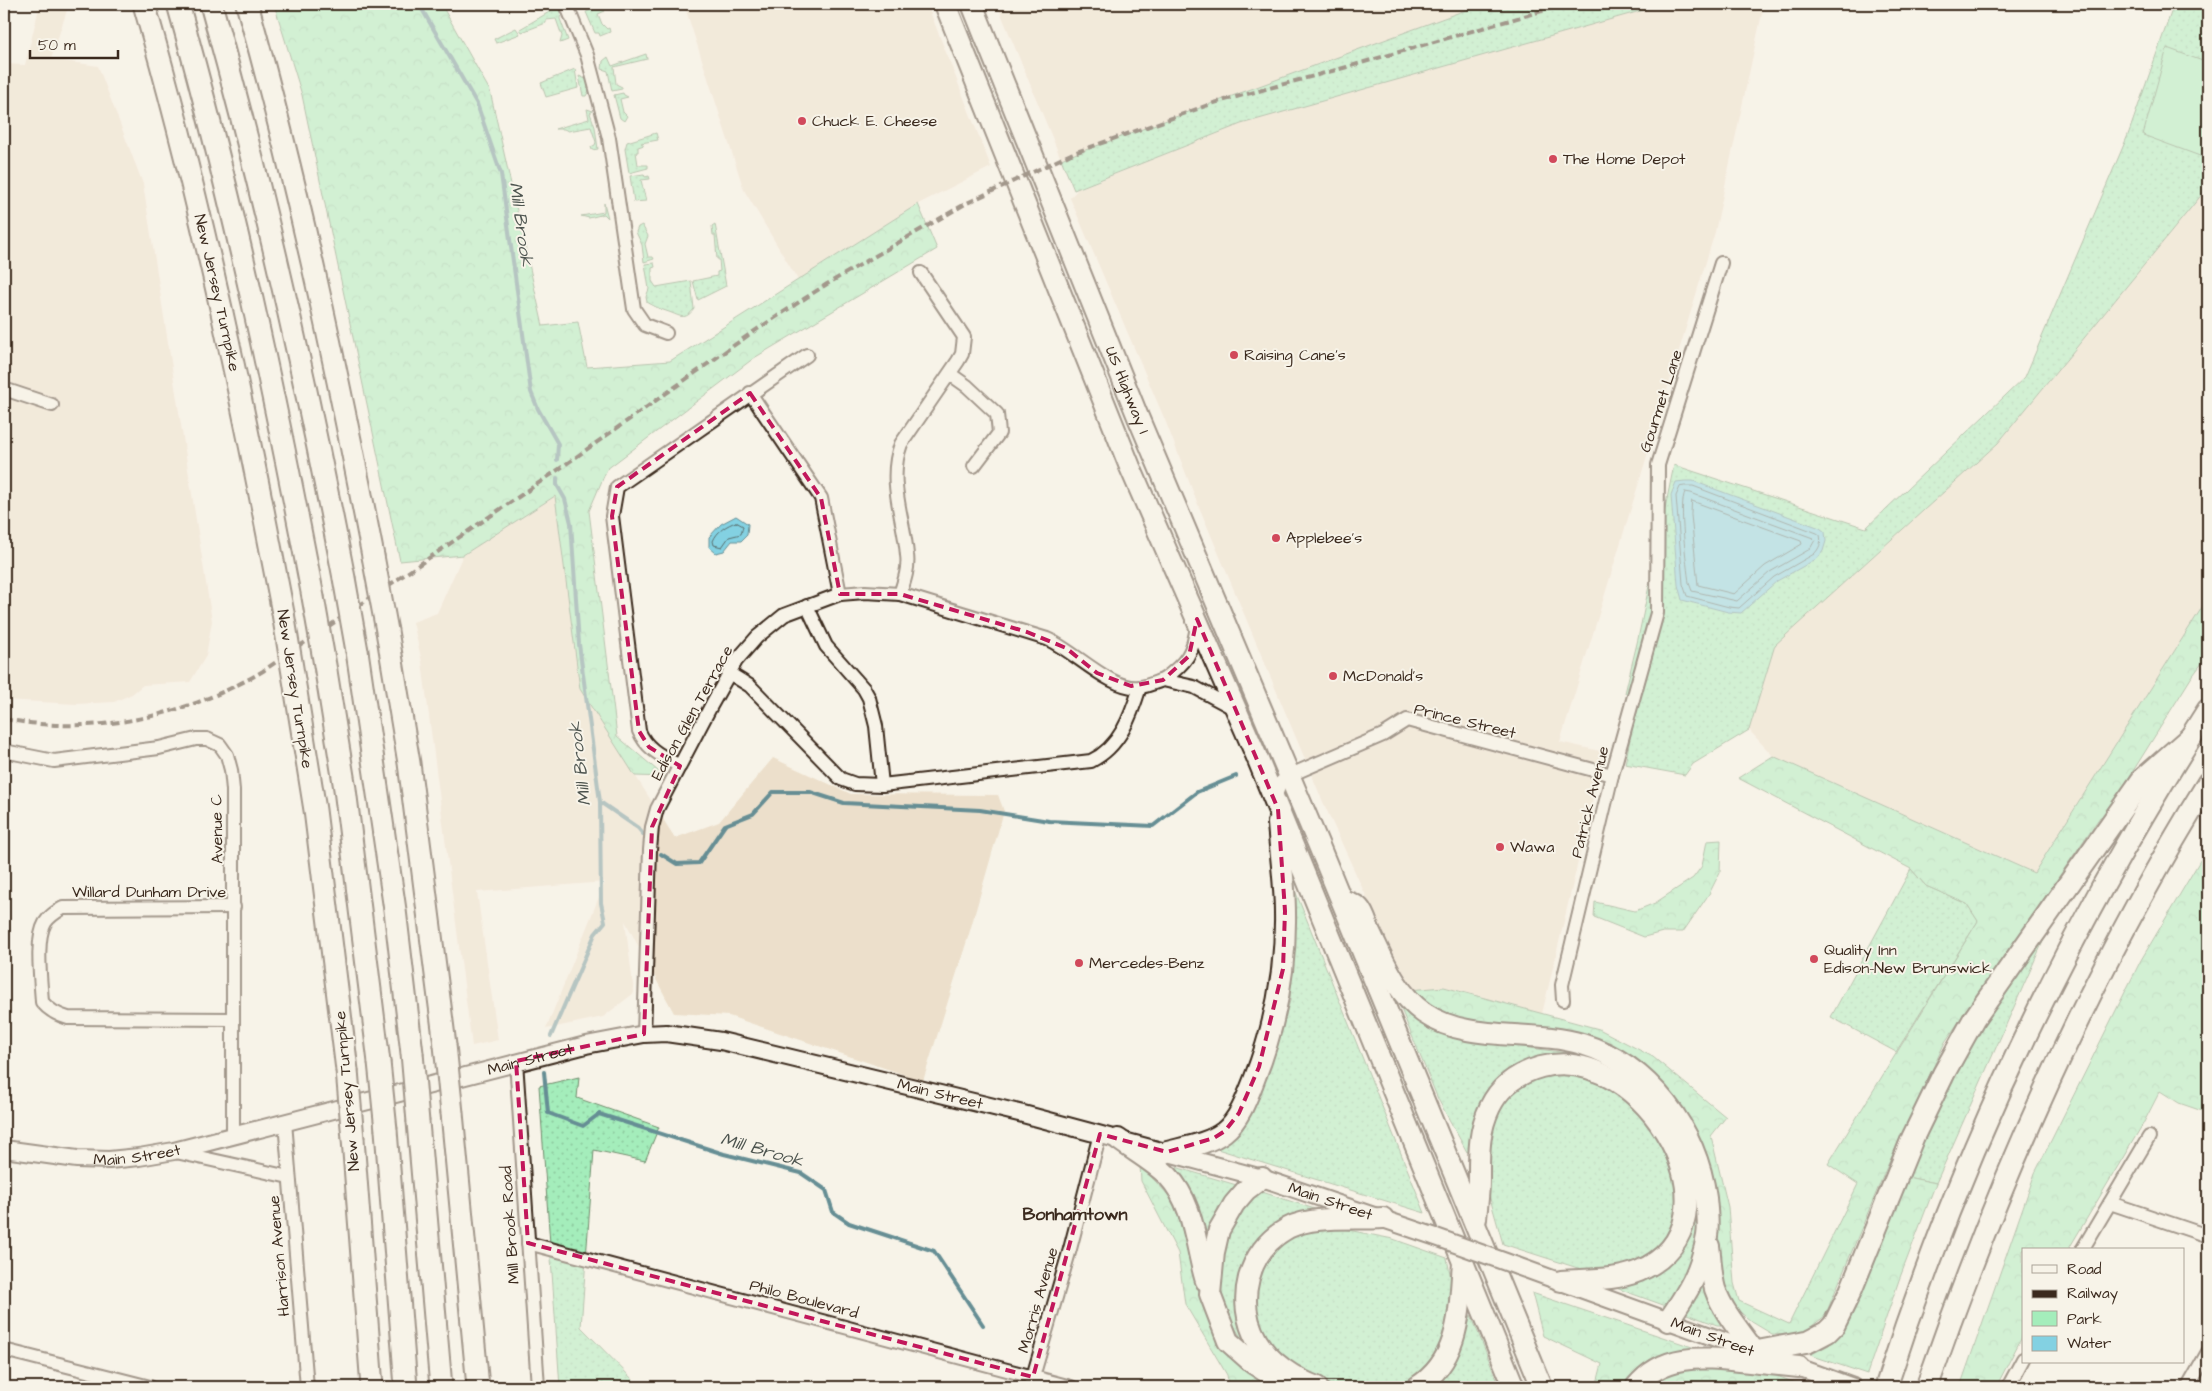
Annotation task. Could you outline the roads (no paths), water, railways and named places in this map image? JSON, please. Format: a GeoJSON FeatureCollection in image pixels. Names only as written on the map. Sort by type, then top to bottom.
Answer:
{"type":"FeatureCollection","features":[{"type":"Feature","properties":{"kind":"highway","name":"New Jersey Turnpike"},"geometry":{"type":"LineString","coordinates":[[144,4],[224,317],[252,448],[283,613],[315,810],[347,1070],[372,1387]]}},
{"type":"Feature","properties":{"kind":"highway","name":"New Jersey Turnpike"},"geometry":{"type":"LineString","coordinates":[[178,4],[224,177],[256,310],[326,671],[345,789],[379,1062],[406,1387]]}},
{"type":"Feature","properties":{"kind":"highway"},"geometry":{"type":"LineString","coordinates":[[212,4],[287,300],[316,434],[357,652],[395,910],[412,1053],[441,1387]]}},
{"type":"Feature","properties":{"kind":"highway"},"geometry":{"type":"LineString","coordinates":[[247,4],[289,163],[320,296],[374,556],[387,630],[410,772],[444,1046],[478,1387]]}},
{"type":"Feature","properties":{"kind":"highway"},"geometry":{"type":"LineString","coordinates":[[945,4],[1130,467],[1276,804],[1463,1258],[1514,1387]]}},
{"type":"Feature","properties":{"kind":"highway","name":"US Highway 1"},"geometry":{"type":"LineString","coordinates":[[975,8],[1141,425],[1341,899],[1542,1387]]}},
{"type":"Feature","properties":{"kind":"highway"},"geometry":{"type":"LineString","coordinates":[[1886,1387],[1914,1305],[1962,1178],[2026,1036],[2117,861],[2208,710]]}},
{"type":"Feature","properties":{"kind":"highway"},"geometry":{"type":"LineString","coordinates":[[1341,899],[1359,908],[1398,987],[1424,1013],[1460,1028],[1538,1036],[1584,1044],[1614,1059],[1641,1077],[1672,1110],[1695,1151],[1705,1193],[1712,1275],[1719,1299],[1727,1314],[1754,1352],[1808,1342],[1822,1335],[1834,1325],[1851,1290],[1912,1137],[1936,1087],[1974,1019],[2081,870],[2142,780],[2191,737]]}},
{"type":"Feature","properties":{"kind":"highway"},"geometry":{"type":"LineString","coordinates":[[1927,1387],[1978,1245],[2031,1117],[2072,1030],[2121,936],[2161,862],[2208,783]]}},
{"type":"Feature","properties":{"kind":"highway"},"geometry":{"type":"LineString","coordinates":[[1167,1152],[1207,1141],[1225,1131],[1233,1122],[1249,1093],[1268,1042],[1279,994],[1285,940],[1285,911],[1276,804]]}},
{"type":"Feature","properties":{"kind":"highway"},"geometry":{"type":"LineString","coordinates":[[1475,1223],[1479,1182],[1478,1151],[1484,1121],[1499,1092],[1521,1074],[1551,1064],[1567,1063],[1582,1065],[1614,1079],[1654,1116],[1673,1145],[1686,1186],[1686,1211],[1678,1237],[1670,1248],[1651,1265],[1629,1275],[1618,1277],[1560,1281]]}},
{"type":"Feature","properties":{"kind":"highway"},"geometry":{"type":"LineString","coordinates":[[1109,1136],[1162,1171],[1184,1199],[1210,1294],[1228,1341],[1254,1364],[1290,1387]]}},
{"type":"Feature","properties":{"kind":"highway"},"geometry":{"type":"LineString","coordinates":[[1210,1294],[1214,1252],[1219,1230],[1234,1204],[1246,1190],[1262,1178]]}},
{"type":"Feature","properties":{"kind":"highway"},"geometry":{"type":"LineString","coordinates":[[1317,1387],[1289,1372],[1273,1360],[1258,1343],[1250,1326],[1245,1295],[1253,1266],[1266,1245],[1288,1228],[1298,1224],[1328,1220],[1383,1218]]}},
{"type":"Feature","properties":{"kind":"highway"},"geometry":{"type":"LineString","coordinates":[[1668,1321],[1692,1284],[1701,1262],[1708,1234]]}},
{"type":"Feature","properties":{"kind":"highway"},"geometry":{"type":"LineString","coordinates":[[1417,1387],[1439,1368],[1450,1350],[1458,1320],[1463,1258]]}},
{"type":"Feature","properties":{"kind":"highway"},"geometry":{"type":"LineString","coordinates":[[1636,1387],[1659,1367],[1668,1362],[1686,1358],[1702,1357],[1799,1367]]}},
{"type":"Feature","properties":{"kind":"main road","name":"Main Street"},"geometry":{"type":"LineString","coordinates":[[4,1148],[77,1159],[109,1160],[174,1151],[516,1061],[586,1045],[644,1034],[666,1034],[721,1041],[1109,1136],[1262,1178],[1383,1218],[1847,1385]]}},
{"type":"Feature","properties":{"kind":"street"},"geometry":{"type":"LineString","coordinates":[[566,4],[587,54],[609,138],[634,309],[645,324],[666,333]]}},
{"type":"Feature","properties":{"kind":"street","name":"Gourmet Lane"},"geometry":{"type":"LineString","coordinates":[[1657,613],[1658,465],[1721,263]]}},
{"type":"Feature","properties":{"kind":"street"},"geometry":{"type":"LineString","coordinates":[[900,594],[908,557],[895,489],[896,456],[908,432],[950,374],[962,354],[964,337],[921,273]]}},
{"type":"Feature","properties":{"kind":"street"},"geometry":{"type":"LineString","coordinates":[[680,766],[649,747],[644,742],[640,731],[612,516],[617,488],[624,481],[807,355]]}},
{"type":"Feature","properties":{"kind":"street"},"geometry":{"type":"LineString","coordinates":[[950,374],[974,392],[997,414],[999,433],[974,466]]}},
{"type":"Feature","properties":{"kind":"street"},"geometry":{"type":"LineString","coordinates":[[4,389],[52,405]]}},
{"type":"Feature","properties":{"kind":"street"},"geometry":{"type":"LineString","coordinates":[[750,393],[821,498],[840,594]]}},
{"type":"Feature","properties":{"kind":"street","name":"Edison Glen Terrace"},"geometry":{"type":"LineString","coordinates":[[644,1034],[652,827],[657,809],[729,673],[746,648],[770,625],[784,615],[840,594],[865,592],[900,594],[1047,639],[1066,648],[1097,673],[1122,684],[1140,687]]}},
{"type":"Feature","properties":{"kind":"street"},"geometry":{"type":"LineString","coordinates":[[807,606],[826,646],[864,689],[869,698],[876,726],[882,785]]}},
{"type":"Feature","properties":{"kind":"street","name":"Patrick Avenue"},"geometry":{"type":"LineString","coordinates":[[1563,1000],[1562,985],[1612,775],[1657,613]]}},
{"type":"Feature","properties":{"kind":"street"},"geometry":{"type":"LineString","coordinates":[[729,673],[750,686],[841,779],[855,784],[882,785],[1091,761],[1100,757],[1117,739],[1128,720],[1140,687],[1163,680],[1178,669],[1189,656],[1195,640],[1197,619]]}},
{"type":"Feature","properties":{"kind":"street"},"geometry":{"type":"LineString","coordinates":[[1163,680],[1194,687],[1235,709]]}},
{"type":"Feature","properties":{"kind":"street","name":"Prince Street"},"geometry":{"type":"LineString","coordinates":[[1288,776],[1383,735],[1406,720],[1612,775]]}},
{"type":"Feature","properties":{"kind":"street","name":"Avenue C"},"geometry":{"type":"LineString","coordinates":[[4,751],[54,761],[159,748],[196,739],[207,739],[220,745],[227,755],[232,770],[234,907],[232,1019],[233,1136]]}},
{"type":"Feature","properties":{"kind":"street"},"geometry":{"type":"LineString","coordinates":[[1276,804],[1276,789],[1288,776]]}},
{"type":"Feature","properties":{"kind":"street","name":"Willard Dunham Drive"},"geometry":{"type":"LineString","coordinates":[[232,1019],[68,1018],[61,1016],[47,1008],[42,1002],[40,938],[44,924],[53,914],[63,908],[234,907]]}},
{"type":"Feature","properties":{"kind":"street","name":"Mill Brook Road"},"geometry":{"type":"LineString","coordinates":[[516,1061],[538,1387]]}},
{"type":"Feature","properties":{"kind":"street","name":"Harrison Avenue"},"geometry":{"type":"LineString","coordinates":[[285,1122],[307,1387]]}},
{"type":"Feature","properties":{"kind":"street","name":"Morris Avenue"},"geometry":{"type":"LineString","coordinates":[[1031,1382],[1070,1249],[1109,1136]]}},
{"type":"Feature","properties":{"kind":"street"},"geometry":{"type":"LineString","coordinates":[[2083,1248],[2149,1137]]}},
{"type":"Feature","properties":{"kind":"street"},"geometry":{"type":"LineString","coordinates":[[174,1151],[289,1177]]}},
{"type":"Feature","properties":{"kind":"street"},"geometry":{"type":"LineString","coordinates":[[2110,1203],[2208,1236]]}},
{"type":"Feature","properties":{"kind":"street","name":"Philo Boulevard"},"geometry":{"type":"LineString","coordinates":[[528,1243],[1031,1382],[1071,1387]]}},
{"type":"Feature","properties":{"kind":"street"},"geometry":{"type":"LineString","coordinates":[[4,1350],[150,1387]]}},
{"type":"Feature","properties":{"kind":"street"},"geometry":{"type":"LineString","coordinates":[[2188,1387],[2208,1352]]}},
{"type":"Feature","properties":{"kind":"street"},"geometry":{"type":"LineString","coordinates":[[2008,1387],[2022,1361]]}},
{"type":"Feature","properties":{"kind":"water"},"geometry":{"type":"Polygon","coordinates":[[[1693,481],[1820,528],[1825,532],[1826,541],[1823,551],[1818,558],[1777,581],[1741,613],[1728,612],[1682,600],[1678,585],[1671,495],[1676,482],[1693,481]]]}},
{"type":"Feature","properties":{"kind":"water"},"geometry":{"type":"Polygon","coordinates":[[[736,516],[748,524],[747,535],[741,541],[732,541],[724,551],[716,553],[709,547],[709,537],[721,524],[736,516]]]}},
{"type":"Feature","properties":{"kind":"waterway","name":"Mill Brook"},"geometry":{"type":"LineString","coordinates":[[419,4],[477,104],[501,174],[531,392],[538,409],[558,444],[557,460]]}},
{"type":"Feature","properties":{"kind":"waterway","name":"Mill Brook"},"geometry":{"type":"LineString","coordinates":[[551,1036],[595,934],[605,922],[601,903],[600,802],[579,644],[571,523],[565,499],[557,485],[557,478]]}},
{"type":"Feature","properties":{"kind":"waterway"},"geometry":{"type":"LineString","coordinates":[[661,854],[677,864],[699,863],[725,825],[753,814],[773,792],[810,792],[844,803],[980,810],[1049,821],[1153,826],[1197,792],[1236,776]]}},
{"type":"Feature","properties":{"kind":"waterway"},"geometry":{"type":"LineString","coordinates":[[600,802],[638,828],[643,834]]}},
{"type":"Feature","properties":{"kind":"waterway","name":"Mill Brook"},"geometry":{"type":"LineString","coordinates":[[544,1072],[548,1113],[583,1126],[599,1114],[724,1154],[801,1173],[826,1190],[833,1212],[849,1223],[934,1251],[983,1325]]}},
{"type":"Feature","properties":{"kind":"railway"},"geometry":{"type":"LineString","coordinates":[[4,719],[38,724],[105,724],[138,719],[170,711],[202,701],[233,687],[263,671],[552,474],[750,334],[827,284],[965,204],[1071,154],[1214,103],[1566,4]]}},
{"type":"Feature","properties":{"kind":"place","name":"Chuck E. Cheese"},"geometry":{"type":"Point","coordinates":[802,121]}},
{"type":"Feature","properties":{"kind":"place","name":"The Home Depot"},"geometry":{"type":"Point","coordinates":[1553,159]}},
{"type":"Feature","properties":{"kind":"place","name":"Raising Cane's"},"geometry":{"type":"Point","coordinates":[1234,355]}},
{"type":"Feature","properties":{"kind":"place","name":"Applebee's"},"geometry":{"type":"Point","coordinates":[1276,538]}},
{"type":"Feature","properties":{"kind":"place","name":"McDonald's"},"geometry":{"type":"Point","coordinates":[1333,676]}},
{"type":"Feature","properties":{"kind":"place","name":"Wawa"},"geometry":{"type":"Point","coordinates":[1500,847]}},
{"type":"Feature","properties":{"kind":"place","name":"Quality Inn Edison-New Brunswick"},"geometry":{"type":"Point","coordinates":[1814,959]}},
{"type":"Feature","properties":{"kind":"place","name":"Mercedes-Benz"},"geometry":{"type":"Point","coordinates":[1079,963]}},
{"type":"Feature","properties":{"kind":"district","name":"Bonhamtown"},"geometry":{"type":"Point","coordinates":[1075,1214]}}]}
